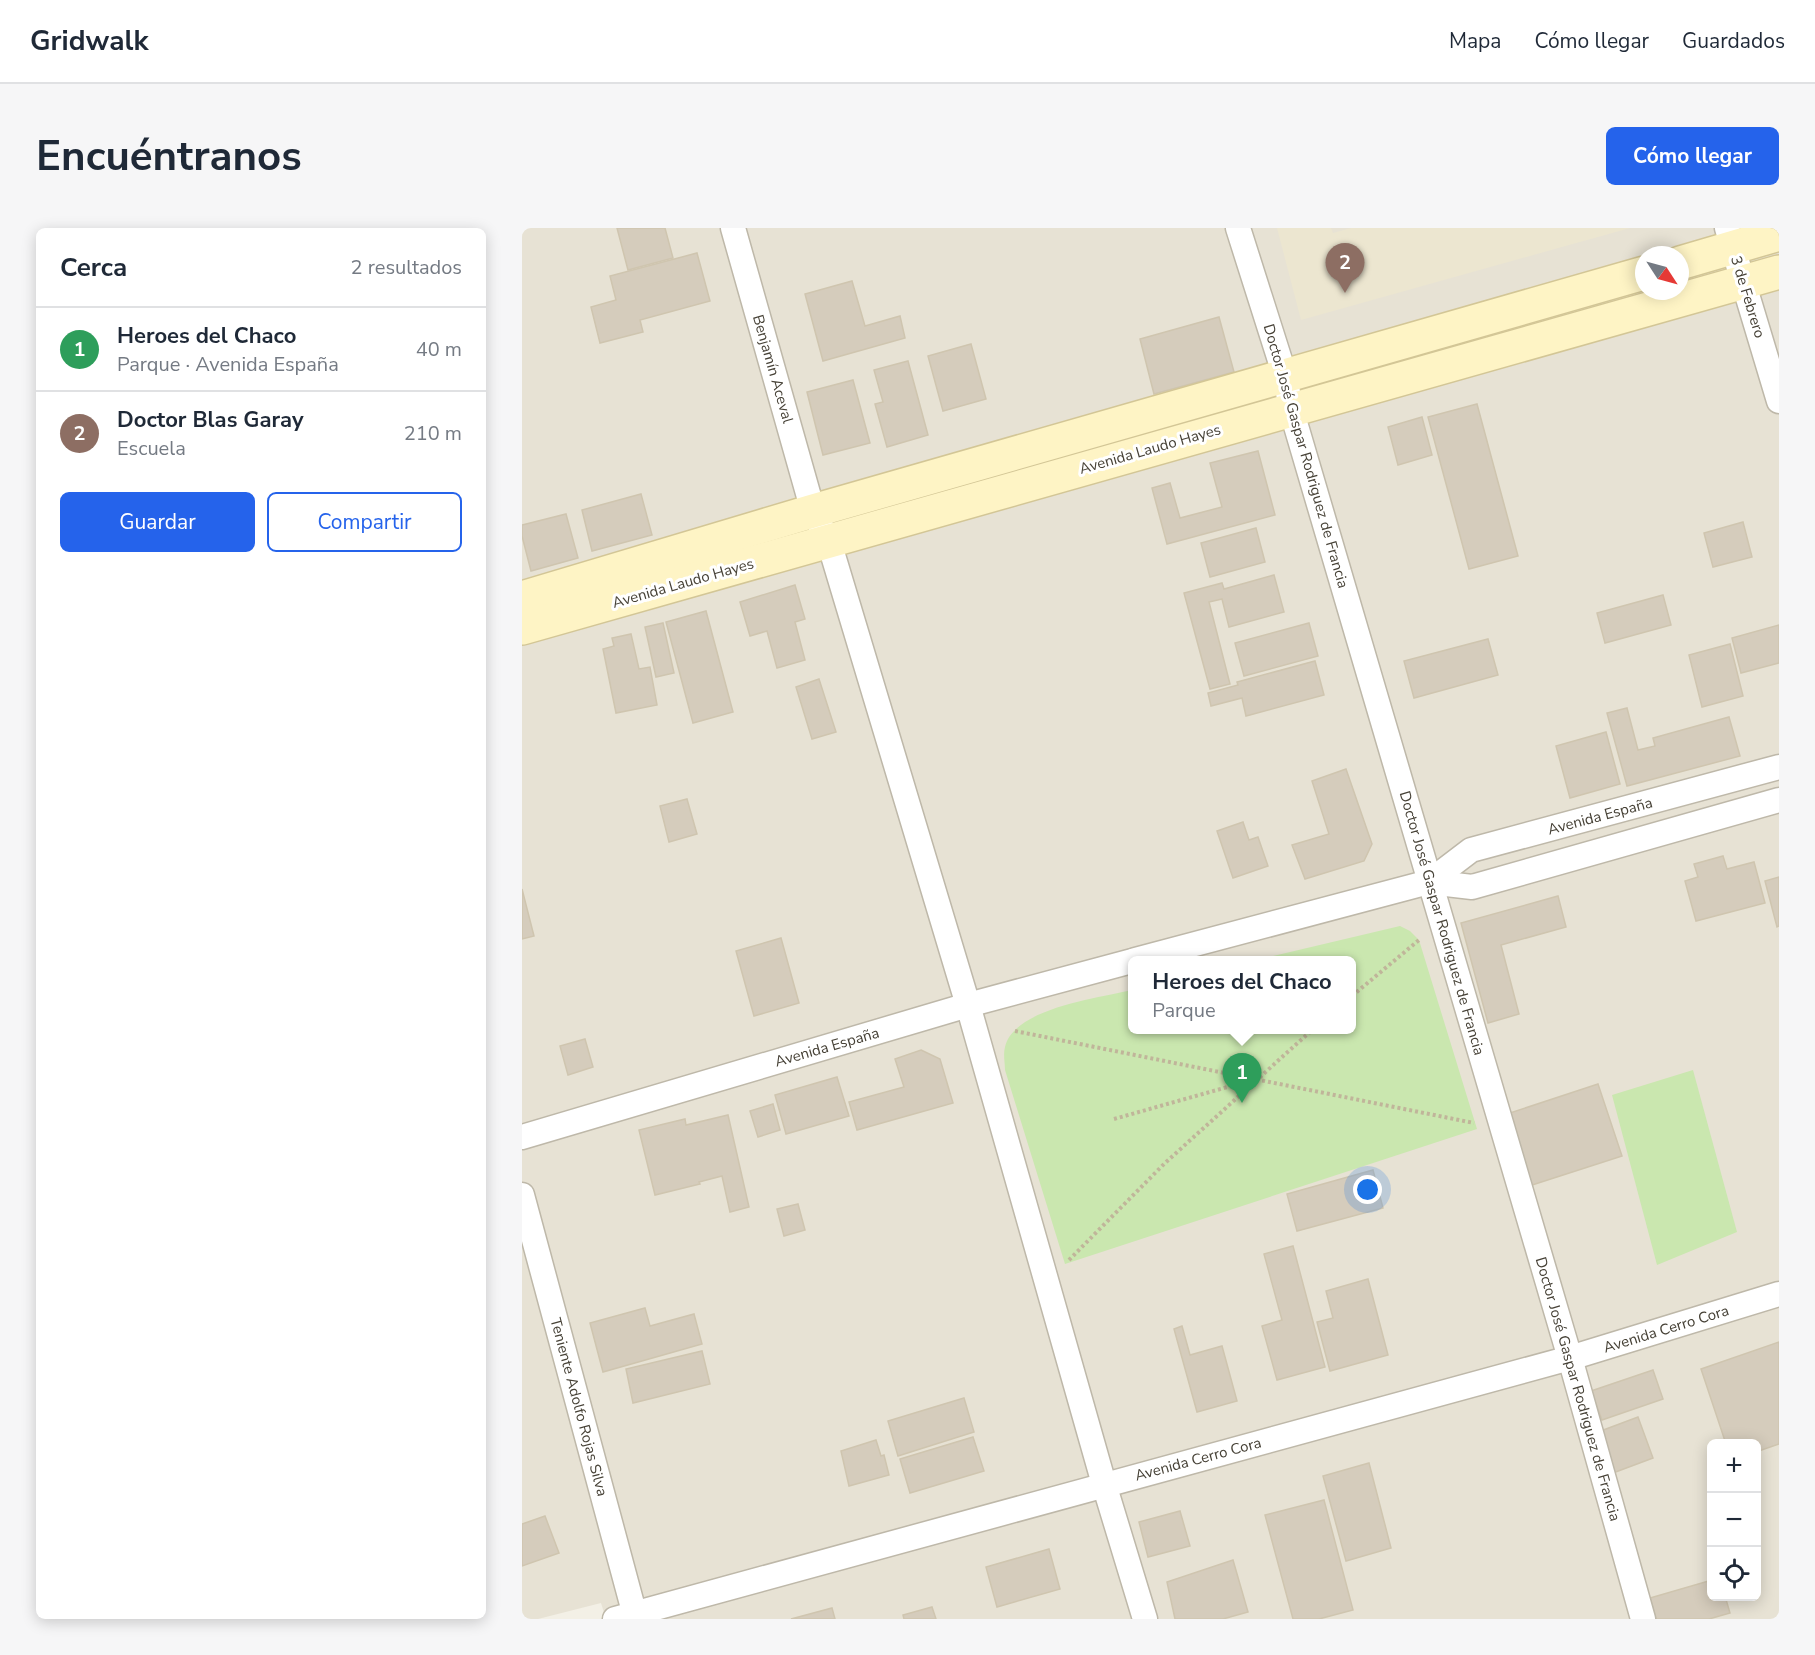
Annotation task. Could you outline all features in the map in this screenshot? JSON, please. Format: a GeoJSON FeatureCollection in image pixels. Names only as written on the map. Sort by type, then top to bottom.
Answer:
{"type":"FeatureCollection","features":[{"type":"Feature","properties":{"kind":"street","name":"Benjamín Aceval"},"geometry":{"type":"LineString","coordinates":[[733,228],[813,511],[829,542],[968,1005],[1104,1484],[1145,1619]]}},
{"type":"Feature","properties":{"kind":"street","name":"Doctor José Gaspar Rodriguez de Francia"},"geometry":{"type":"LineString","coordinates":[[1238,228],[1285,376],[1291,409],[1570,1358],[1643,1619]]}},
{"type":"Feature","properties":{"kind":"street"},"geometry":{"type":"LineString","coordinates":[[1689,258],[1730,238],[1779,234]]}},
{"type":"Feature","properties":{"kind":"street","name":"3 de Febrero"},"geometry":{"type":"LineString","coordinates":[[1730,238],[1779,401]]}},
{"type":"Feature","properties":{"kind":"street","name":"Avenida Laudo Hayes"},"geometry":{"type":"LineString","coordinates":[[522,628],[1779,272]]}},
{"type":"Feature","properties":{"kind":"street","name":"Avenida Laudo Hayes"},"geometry":{"type":"LineString","coordinates":[[522,598],[813,511],[1635,276]]}},
{"type":"Feature","properties":{"kind":"street","name":"Avenida España"},"geometry":{"type":"LineString","coordinates":[[1429,882],[1471,850],[1779,767]]}},
{"type":"Feature","properties":{"kind":"street","name":"Avenida España"},"geometry":{"type":"LineString","coordinates":[[1153,956],[1429,882],[1472,887],[1779,801]]}},
{"type":"Feature","properties":{"kind":"street","name":"Avenida España"},"geometry":{"type":"LineString","coordinates":[[522,1137],[968,1005],[1128,963]]}},
{"type":"Feature","properties":{"kind":"street","name":"Teniente Adolfo Rojas Silva"},"geometry":{"type":"LineString","coordinates":[[522,1195],[629,1617]]}},
{"type":"Feature","properties":{"kind":"street","name":"Avenida Cerro Cora"},"geometry":{"type":"LineString","coordinates":[[629,1617],[1104,1484],[1570,1358],[1779,1294]]}},
{"type":"Feature","properties":{"kind":"path"},"geometry":{"type":"LineString","coordinates":[[1356,993],[1419,940]]}},
{"type":"Feature","properties":{"kind":"path"},"geometry":{"type":"LineString","coordinates":[[1015,1031],[1475,1123]]}},
{"type":"Feature","properties":{"kind":"path"},"geometry":{"type":"LineString","coordinates":[[1065,1264],[1148,1179],[1306,1034]]}},
{"type":"Feature","properties":{"kind":"path"},"geometry":{"type":"LineString","coordinates":[[1114,1119],[1256,1079]]}},
{"type":"Feature","properties":{"kind":"shaded area"},"geometry":{"type":"Polygon","coordinates":[[[522,228],[1779,228],[1779,1619],[606,1619],[601,1603],[538,1619],[522,1619],[522,228]]]}},
{"type":"Feature","properties":{"kind":"shaded area"},"geometry":{"type":"Polygon","coordinates":[[[1277,228],[1331,228],[1333,233],[1351,228],[1630,228],[1301,320],[1277,228]]]}},
{"type":"Feature","properties":{"kind":"green space"},"geometry":{"type":"Polygon","coordinates":[[[1400,926],[1410,931],[1419,940],[1477,1129],[1065,1264],[1005,1070],[1004,1050],[1012,1034],[1024,1023],[1040,1014],[1080,1001],[1128,991],[1128,1034],[1356,1034],[1356,956],[1273,956],[1400,926]]]}},
{"type":"Feature","properties":{"kind":"green space"},"geometry":{"type":"Polygon","coordinates":[[[1693,1070],[1737,1232],[1657,1265],[1612,1095],[1693,1070]]]}},
{"type":"Feature","properties":{"kind":"building"},"geometry":{"type":"Polygon","coordinates":[[[617,228],[665,228],[673,258],[628,270],[617,228]]]}},
{"type":"Feature","properties":{"kind":"building"},"geometry":{"type":"Polygon","coordinates":[[[697,253],[710,301],[640,320],[643,332],[600,343],[591,307],[616,300],[610,276],[697,253]]]}},
{"type":"Feature","properties":{"kind":"building"},"geometry":{"type":"Polygon","coordinates":[[[852,281],[865,326],[900,316],[905,338],[823,361],[805,294],[852,281]]]}},
{"type":"Feature","properties":{"kind":"building"},"geometry":{"type":"Polygon","coordinates":[[[1219,317],[1234,372],[1154,394],[1140,339],[1219,317]]]}},
{"type":"Feature","properties":{"kind":"building"},"geometry":{"type":"Polygon","coordinates":[[[971,344],[986,399],[943,411],[928,356],[971,344]]]}},
{"type":"Feature","properties":{"kind":"building"},"geometry":{"type":"Polygon","coordinates":[[[908,361],[928,435],[887,447],[875,404],[883,402],[874,370],[908,361]]]}},
{"type":"Feature","properties":{"kind":"building"},"geometry":{"type":"Polygon","coordinates":[[[853,380],[870,443],[823,455],[807,392],[853,380]]]}},
{"type":"Feature","properties":{"kind":"building"},"geometry":{"type":"Polygon","coordinates":[[[1477,404],[1518,556],[1469,569],[1428,417],[1477,404]]]}},
{"type":"Feature","properties":{"kind":"building"},"geometry":{"type":"Polygon","coordinates":[[[1422,417],[1432,455],[1398,465],[1388,427],[1422,417]]]}},
{"type":"Feature","properties":{"kind":"building"},"geometry":{"type":"Polygon","coordinates":[[[1258,451],[1275,515],[1167,544],[1152,488],[1170,483],[1180,518],[1222,507],[1210,463],[1258,451]]]}},
{"type":"Feature","properties":{"kind":"building"},"geometry":{"type":"Polygon","coordinates":[[[641,494],[652,535],[592,551],[582,510],[641,494]]]}},
{"type":"Feature","properties":{"kind":"building"},"geometry":{"type":"Polygon","coordinates":[[[566,514],[578,558],[531,571],[522,536],[522,525],[566,514]]]}},
{"type":"Feature","properties":{"kind":"building"},"geometry":{"type":"Polygon","coordinates":[[[1743,522],[1752,557],[1713,567],[1704,533],[1743,522]]]}},
{"type":"Feature","properties":{"kind":"building"},"geometry":{"type":"Polygon","coordinates":[[[1256,528],[1265,562],[1210,577],[1201,543],[1256,528]]]}},
{"type":"Feature","properties":{"kind":"building"},"geometry":{"type":"Polygon","coordinates":[[[1274,575],[1284,612],[1229,627],[1222,599],[1209,602],[1230,684],[1210,689],[1184,593],[1222,583],[1224,589],[1274,575]]]}},
{"type":"Feature","properties":{"kind":"building"},"geometry":{"type":"Polygon","coordinates":[[[795,585],[805,619],[795,622],[805,660],[777,668],[767,631],[750,636],[740,602],[795,585]]]}},
{"type":"Feature","properties":{"kind":"building"},"geometry":{"type":"Polygon","coordinates":[[[1663,595],[1671,625],[1605,643],[1597,613],[1663,595]]]}},
{"type":"Feature","properties":{"kind":"building"},"geometry":{"type":"Polygon","coordinates":[[[706,611],[733,712],[693,723],[666,622],[706,611]]]}},
{"type":"Feature","properties":{"kind":"building"},"geometry":{"type":"Polygon","coordinates":[[[663,623],[674,673],[656,677],[645,627],[663,623]]]}},
{"type":"Feature","properties":{"kind":"building"},"geometry":{"type":"Polygon","coordinates":[[[1309,623],[1318,656],[1244,676],[1235,643],[1309,623]]]}},
{"type":"Feature","properties":{"kind":"building"},"geometry":{"type":"Polygon","coordinates":[[[1779,625],[1779,663],[1741,673],[1732,638],[1779,625]]]}},
{"type":"Feature","properties":{"kind":"building"},"geometry":{"type":"Polygon","coordinates":[[[631,634],[639,669],[650,667],[657,705],[616,713],[603,649],[614,646],[612,638],[631,634]]]}},
{"type":"Feature","properties":{"kind":"building"},"geometry":{"type":"Polygon","coordinates":[[[1488,639],[1498,675],[1414,698],[1404,661],[1488,639]]]}},
{"type":"Feature","properties":{"kind":"building"},"geometry":{"type":"Polygon","coordinates":[[[1730,644],[1743,696],[1702,707],[1689,655],[1730,644]]]}},
{"type":"Feature","properties":{"kind":"building"},"geometry":{"type":"Polygon","coordinates":[[[1315,661],[1324,695],[1246,716],[1242,698],[1211,706],[1208,693],[1238,685],[1237,682],[1315,661]]]}},
{"type":"Feature","properties":{"kind":"building"},"geometry":{"type":"Polygon","coordinates":[[[819,679],[836,732],[812,739],[796,687],[819,679]]]}},
{"type":"Feature","properties":{"kind":"building"},"geometry":{"type":"Polygon","coordinates":[[[1627,708],[1638,750],[1655,746],[1653,738],[1729,717],[1740,756],[1627,786],[1607,713],[1627,708]]]}},
{"type":"Feature","properties":{"kind":"building"},"geometry":{"type":"Polygon","coordinates":[[[1606,732],[1620,784],[1570,798],[1556,746],[1606,732]]]}},
{"type":"Feature","properties":{"kind":"building"},"geometry":{"type":"Polygon","coordinates":[[[1346,769],[1372,844],[1364,861],[1305,879],[1292,845],[1329,834],[1312,781],[1346,769]]]}},
{"type":"Feature","properties":{"kind":"building"},"geometry":{"type":"Polygon","coordinates":[[[687,799],[697,834],[669,842],[660,806],[687,799]]]}},
{"type":"Feature","properties":{"kind":"building"},"geometry":{"type":"Polygon","coordinates":[[[1243,822],[1249,840],[1258,837],[1268,866],[1233,878],[1217,831],[1243,822]]]}},
{"type":"Feature","properties":{"kind":"building"},"geometry":{"type":"Polygon","coordinates":[[[1723,856],[1727,869],[1754,862],[1765,903],[1696,921],[1685,881],[1698,877],[1694,864],[1723,856]]]}},
{"type":"Feature","properties":{"kind":"building"},"geometry":{"type":"Polygon","coordinates":[[[1779,877],[1779,926],[1777,927],[1765,881],[1779,877]]]}},
{"type":"Feature","properties":{"kind":"building"},"geometry":{"type":"Polygon","coordinates":[[[522,889],[534,936],[522,939],[522,889]]]}},
{"type":"Feature","properties":{"kind":"building"},"geometry":{"type":"Polygon","coordinates":[[[1558,896],[1566,927],[1501,945],[1519,1014],[1488,1023],[1461,923],[1558,896]]]}},
{"type":"Feature","properties":{"kind":"building"},"geometry":{"type":"Polygon","coordinates":[[[781,938],[799,1003],[754,1016],[736,951],[781,938]]]}},
{"type":"Feature","properties":{"kind":"building"},"geometry":{"type":"Polygon","coordinates":[[[585,1039],[593,1067],[568,1075],[560,1046],[585,1039]]]}},
{"type":"Feature","properties":{"kind":"building"},"geometry":{"type":"Polygon","coordinates":[[[921,1050],[940,1059],[953,1103],[857,1130],[849,1102],[904,1087],[895,1059],[921,1050]]]}},
{"type":"Feature","properties":{"kind":"building"},"geometry":{"type":"Polygon","coordinates":[[[837,1077],[849,1116],[786,1134],[775,1095],[837,1077]]]}},
{"type":"Feature","properties":{"kind":"building"},"geometry":{"type":"Polygon","coordinates":[[[1598,1084],[1622,1156],[1529,1186],[1507,1114],[1598,1084]]]}},
{"type":"Feature","properties":{"kind":"building"},"geometry":{"type":"Polygon","coordinates":[[[773,1104],[780,1130],[758,1137],[750,1111],[773,1104]]]}},
{"type":"Feature","properties":{"kind":"building"},"geometry":{"type":"Polygon","coordinates":[[[728,1115],[749,1207],[730,1212],[722,1176],[655,1195],[639,1130],[685,1119],[686,1125],[728,1115]]]}},
{"type":"Feature","properties":{"kind":"building"},"geometry":{"type":"Polygon","coordinates":[[[1373,1170],[1383,1208],[1297,1231],[1287,1194],[1373,1170]]]}},
{"type":"Feature","properties":{"kind":"building"},"geometry":{"type":"Polygon","coordinates":[[[798,1204],[805,1230],[784,1236],[777,1209],[798,1204]]]}},
{"type":"Feature","properties":{"kind":"building"},"geometry":{"type":"Polygon","coordinates":[[[1293,1246],[1325,1367],[1277,1380],[1262,1326],[1282,1320],[1264,1254],[1293,1246]]]}},
{"type":"Feature","properties":{"kind":"building"},"geometry":{"type":"Polygon","coordinates":[[[1368,1279],[1388,1355],[1330,1371],[1317,1322],[1333,1318],[1326,1291],[1368,1279]]]}},
{"type":"Feature","properties":{"kind":"building"},"geometry":{"type":"Polygon","coordinates":[[[645,1308],[650,1326],[694,1314],[702,1344],[603,1372],[590,1323],[645,1308]]]}},
{"type":"Feature","properties":{"kind":"building"},"geometry":{"type":"Polygon","coordinates":[[[1182,1326],[1190,1355],[1222,1346],[1237,1401],[1197,1412],[1174,1329],[1182,1326]]]}},
{"type":"Feature","properties":{"kind":"building"},"geometry":{"type":"Polygon","coordinates":[[[1779,1342],[1779,1444],[1761,1450],[1761,1439],[1724,1439],[1701,1369],[1779,1342]]]}},
{"type":"Feature","properties":{"kind":"building"},"geometry":{"type":"Polygon","coordinates":[[[702,1351],[710,1384],[633,1403],[626,1369],[702,1351]]]}},
{"type":"Feature","properties":{"kind":"building"},"geometry":{"type":"Polygon","coordinates":[[[1653,1370],[1663,1399],[1602,1420],[1591,1391],[1653,1370]]]}},
{"type":"Feature","properties":{"kind":"building"},"geometry":{"type":"Polygon","coordinates":[[[964,1398],[974,1432],[898,1456],[888,1421],[964,1398]]]}},
{"type":"Feature","properties":{"kind":"building"},"geometry":{"type":"Polygon","coordinates":[[[1638,1417],[1653,1458],[1613,1473],[1598,1432],[1638,1417]]]}},
{"type":"Feature","properties":{"kind":"building"},"geometry":{"type":"Polygon","coordinates":[[[973,1437],[984,1471],[910,1493],[900,1459],[973,1437]]]}},
{"type":"Feature","properties":{"kind":"building"},"geometry":{"type":"Polygon","coordinates":[[[876,1440],[881,1456],[884,1455],[889,1475],[849,1486],[841,1451],[876,1440]]]}},
{"type":"Feature","properties":{"kind":"building"},"geometry":{"type":"Polygon","coordinates":[[[1369,1463],[1391,1548],[1346,1561],[1323,1476],[1369,1463]]]}},
{"type":"Feature","properties":{"kind":"building"},"geometry":{"type":"Polygon","coordinates":[[[1324,1500],[1353,1610],[1319,1619],[1293,1619],[1265,1515],[1324,1500]]]}},
{"type":"Feature","properties":{"kind":"building"},"geometry":{"type":"Polygon","coordinates":[[[1180,1511],[1190,1546],[1148,1557],[1139,1522],[1180,1511]]]}},
{"type":"Feature","properties":{"kind":"building"},"geometry":{"type":"Polygon","coordinates":[[[545,1516],[559,1553],[522,1566],[522,1524],[545,1516]]]}},
{"type":"Feature","properties":{"kind":"building"},"geometry":{"type":"Polygon","coordinates":[[[1049,1549],[1060,1589],[997,1607],[986,1567],[1049,1549]]]}},
{"type":"Feature","properties":{"kind":"building"},"geometry":{"type":"Polygon","coordinates":[[[1233,1560],[1248,1612],[1223,1619],[1175,1619],[1167,1582],[1233,1560]]]}},
{"type":"Feature","properties":{"kind":"building"},"geometry":{"type":"Polygon","coordinates":[[[1707,1581],[1707,1601],[1726,1601],[1730,1613],[1709,1619],[1656,1619],[1650,1598],[1707,1581]]]}},
{"type":"Feature","properties":{"kind":"building"},"geometry":{"type":"Polygon","coordinates":[[[932,1607],[936,1619],[904,1619],[903,1615],[932,1607]]]}},
{"type":"Feature","properties":{"kind":"building"},"geometry":{"type":"Polygon","coordinates":[[[832,1608],[835,1619],[791,1619],[832,1608]]]}},
{"type":"Feature","properties":{"kind":"place","name":"Doctor Blas Garay"},"geometry":{"type":"Point","coordinates":[1345,293]}},
{"type":"Feature","properties":{"kind":"place","name":"Heroes del Chaco"},"geometry":{"type":"Point","coordinates":[1242,1103]}}]}
